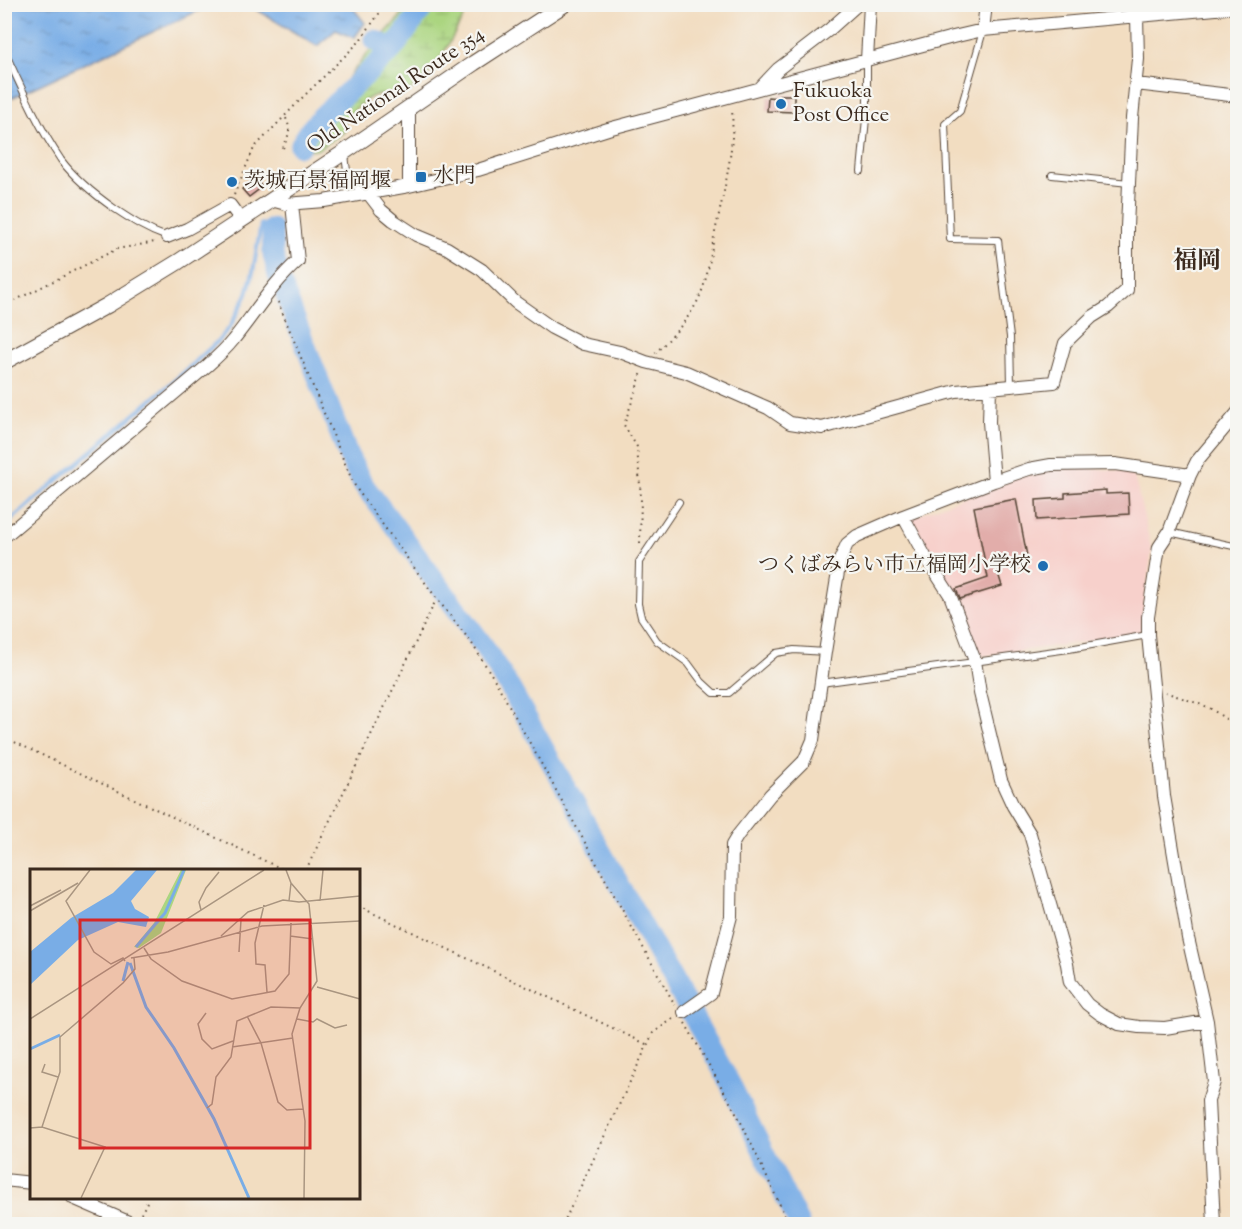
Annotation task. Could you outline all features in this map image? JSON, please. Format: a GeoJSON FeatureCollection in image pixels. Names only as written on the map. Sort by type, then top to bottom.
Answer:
{"type":"FeatureCollection","features":[{"type":"Feature","properties":{"kind":"street","name":"Old National Route 354"},"geometry":{"type":"LineString","coordinates":[[4,362],[108,305],[178,262],[565,4]]}},
{"type":"Feature","properties":{"kind":"street"},"geometry":{"type":"LineString","coordinates":[[760,88],[778,69],[858,4]]}},
{"type":"Feature","properties":{"kind":"street"},"geometry":{"type":"LineString","coordinates":[[867,60],[870,4]]}},
{"type":"Feature","properties":{"kind":"street"},"geometry":{"type":"LineString","coordinates":[[983,30],[987,4]]}},
{"type":"Feature","properties":{"kind":"street"},"geometry":{"type":"LineString","coordinates":[[271,200],[292,204],[368,194],[478,170],[608,129],[983,30],[1238,7]]}},
{"type":"Feature","properties":{"kind":"street"},"geometry":{"type":"LineString","coordinates":[[368,194],[393,220],[416,235],[447,248],[482,270],[515,302],[552,328],[583,344],[620,352],[646,362],[686,372],[768,408],[790,423],[822,428],[956,391],[1054,382],[1065,343],[1092,317],[1108,307],[1127,290],[1127,227],[1132,118],[1138,59],[1137,16]]}},
{"type":"Feature","properties":{"kind":"street"},"geometry":{"type":"LineString","coordinates":[[1136,84],[1238,96]]}},
{"type":"Feature","properties":{"kind":"street"},"geometry":{"type":"LineString","coordinates":[[409,108],[409,186]]}},
{"type":"Feature","properties":{"kind":"street"},"geometry":{"type":"LineString","coordinates":[[4,537],[207,366],[232,341],[286,271],[298,261],[292,204]]}},
{"type":"Feature","properties":{"kind":"street"},"geometry":{"type":"LineString","coordinates":[[167,237],[187,229],[230,205],[241,220]]}},
{"type":"Feature","properties":{"kind":"street"},"geometry":{"type":"LineString","coordinates":[[990,387],[989,422],[994,480]]}},
{"type":"Feature","properties":{"kind":"street"},"geometry":{"type":"LineString","coordinates":[[1214,1224],[1208,1101],[1214,1082],[1207,1021],[1188,939],[1164,796],[1148,617],[1159,547],[1169,532],[1190,475],[1197,460],[1238,412]]}},
{"type":"Feature","properties":{"kind":"street"},"geometry":{"type":"LineString","coordinates":[[686,1010],[711,993],[730,916],[732,845],[770,795],[804,761],[813,740],[840,560],[847,544],[856,536],[903,516],[994,480],[1029,469],[1052,465],[1115,464],[1190,475]]}},
{"type":"Feature","properties":{"kind":"street"},"geometry":{"type":"LineString","coordinates":[[903,516],[950,595],[975,661],[980,693],[1001,780],[1030,834],[1067,964],[1070,982],[1088,1004],[1100,1014],[1119,1024],[1165,1028],[1207,1021]]}},
{"type":"Feature","properties":{"kind":"street"},"geometry":{"type":"LineString","coordinates":[[4,1180],[30,1183]]}},
{"type":"Feature","properties":{"kind":"street"},"geometry":{"type":"LineString","coordinates":[[78,1199],[136,1220]]}},
{"type":"Feature","properties":{"kind":"lane"},"geometry":{"type":"LineString","coordinates":[[983,30],[960,111],[945,124],[950,238],[998,240],[1010,337],[1011,385]]}},
{"type":"Feature","properties":{"kind":"lane"},"geometry":{"type":"LineString","coordinates":[[4,50],[48,139],[73,174],[97,196],[139,225],[167,237]]}},
{"type":"Feature","properties":{"kind":"lane"},"geometry":{"type":"LineString","coordinates":[[861,171],[867,108],[867,60]]}},
{"type":"Feature","properties":{"kind":"lane"},"geometry":{"type":"LineString","coordinates":[[345,151],[347,171],[351,180],[354,185],[368,194]]}},
{"type":"Feature","properties":{"kind":"lane"},"geometry":{"type":"LineString","coordinates":[[1052,175],[1130,184]]}},
{"type":"Feature","properties":{"kind":"lane"},"geometry":{"type":"LineString","coordinates":[[678,502],[639,562],[638,604],[641,617],[657,640],[688,663],[702,682],[714,693],[729,693],[776,653],[794,650],[825,652]]}},
{"type":"Feature","properties":{"kind":"lane"},"geometry":{"type":"LineString","coordinates":[[1169,532],[1238,547]]}},
{"type":"Feature","properties":{"kind":"lane"},"geometry":{"type":"LineString","coordinates":[[821,684],[1069,649],[1148,635]]}},
{"type":"Feature","properties":{"kind":"path"},"geometry":{"type":"LineString","coordinates":[[230,205],[254,148],[358,43],[386,4]]}},
{"type":"Feature","properties":{"kind":"path"},"geometry":{"type":"LineString","coordinates":[[639,562],[641,498],[637,447],[624,425],[646,362],[667,342],[692,310],[708,269],[731,155],[731,97]]}},
{"type":"Feature","properties":{"kind":"path"},"geometry":{"type":"LineString","coordinates":[[283,148],[290,128],[285,116]]}},
{"type":"Feature","properties":{"kind":"path"},"geometry":{"type":"LineString","coordinates":[[4,306],[117,249],[155,242],[167,237]]}},
{"type":"Feature","properties":{"kind":"path"},"geometry":{"type":"LineString","coordinates":[[274,286],[356,488],[471,642],[496,682],[686,1010],[789,1224]]}},
{"type":"Feature","properties":{"kind":"path"},"geometry":{"type":"LineString","coordinates":[[306,869],[437,599]]}},
{"type":"Feature","properties":{"kind":"path"},"geometry":{"type":"LineString","coordinates":[[1154,689],[1190,699],[1208,707],[1238,727]]}},
{"type":"Feature","properties":{"kind":"path"},"geometry":{"type":"LineString","coordinates":[[4,737],[282,869]]}},
{"type":"Feature","properties":{"kind":"path"},"geometry":{"type":"LineString","coordinates":[[360,907],[648,1045]]}},
{"type":"Feature","properties":{"kind":"path"},"geometry":{"type":"LineString","coordinates":[[563,1224],[653,1033],[686,1010]]}},
{"type":"Feature","properties":{"kind":"path"},"geometry":{"type":"LineString","coordinates":[[136,1220],[147,1199]]}},
{"type":"Feature","properties":{"kind":"shaded area","name":"つくばみらい市立福岡小学校"},"geometry":{"type":"Polygon","coordinates":[[[1067,467],[1131,471],[1134,475],[1152,551],[1143,629],[1140,634],[977,657],[911,522],[912,517],[1021,475],[1067,467]]]}},
{"type":"Feature","properties":{"kind":"green space"},"geometry":{"type":"Polygon","coordinates":[[[407,5],[470,5],[438,61],[422,81],[412,89],[395,95],[376,95],[368,99],[347,118],[344,132],[317,150],[293,143],[301,127],[344,83],[400,17],[407,5]]]}},
{"type":"Feature","properties":{"kind":"water"},"geometry":{"type":"Polygon","coordinates":[[[4,5],[244,5],[204,8],[5,101],[4,5]]]}},
{"type":"Feature","properties":{"kind":"water"},"geometry":{"type":"Polygon","coordinates":[[[249,5],[355,5],[353,8],[365,23],[354,38],[336,30],[317,46],[249,5]]]}},
{"type":"Feature","properties":{"kind":"building"},"geometry":{"type":"Polygon","coordinates":[[[779,95],[794,95],[794,112],[767,111],[768,97],[779,98],[779,95]]]}},
{"type":"Feature","properties":{"kind":"building"},"geometry":{"type":"Polygon","coordinates":[[[255,178],[262,187],[249,197],[242,189],[255,178]]]}},
{"type":"Feature","properties":{"kind":"building"},"geometry":{"type":"Polygon","coordinates":[[[1106,490],[1106,494],[1128,493],[1129,514],[1037,520],[1036,500],[1065,498],[1065,493],[1106,490]]]}},
{"type":"Feature","properties":{"kind":"building"},"geometry":{"type":"Polygon","coordinates":[[[1016,499],[1028,561],[996,567],[1002,586],[960,599],[956,589],[988,578],[974,507],[1016,499]]]}},
{"type":"Feature","properties":{"kind":"waterway"},"geometry":{"type":"LineString","coordinates":[[300,146],[320,118],[393,49],[426,4]]}},
{"type":"Feature","properties":{"kind":"waterway"},"geometry":{"type":"LineString","coordinates":[[374,40],[393,49]]}},
{"type":"Feature","properties":{"kind":"waterway"},"geometry":{"type":"LineString","coordinates":[[4,526],[183,373],[230,327],[247,294],[261,224]]}},
{"type":"Feature","properties":{"kind":"waterway"},"geometry":{"type":"LineString","coordinates":[[272,229],[273,254],[278,275],[348,455],[363,484],[483,645],[510,688],[725,1074],[799,1224]]}},
{"type":"Feature","properties":{"kind":"place","name":"Fukuoka Post Office"},"geometry":{"type":"Point","coordinates":[781,104]}},
{"type":"Feature","properties":{"kind":"place","name":"水門"},"geometry":{"type":"Point","coordinates":[421,177]}},
{"type":"Feature","properties":{"kind":"place","name":"茨城百景福岡堰"},"geometry":{"type":"Point","coordinates":[232,182]}},
{"type":"Feature","properties":{"kind":"place","name":"つくばみらい市立福岡小学校"},"geometry":{"type":"Point","coordinates":[1043,566]}},
{"type":"Feature","properties":{"kind":"district","name":"福岡"},"geometry":{"type":"Point","coordinates":[1197,262]}}]}
